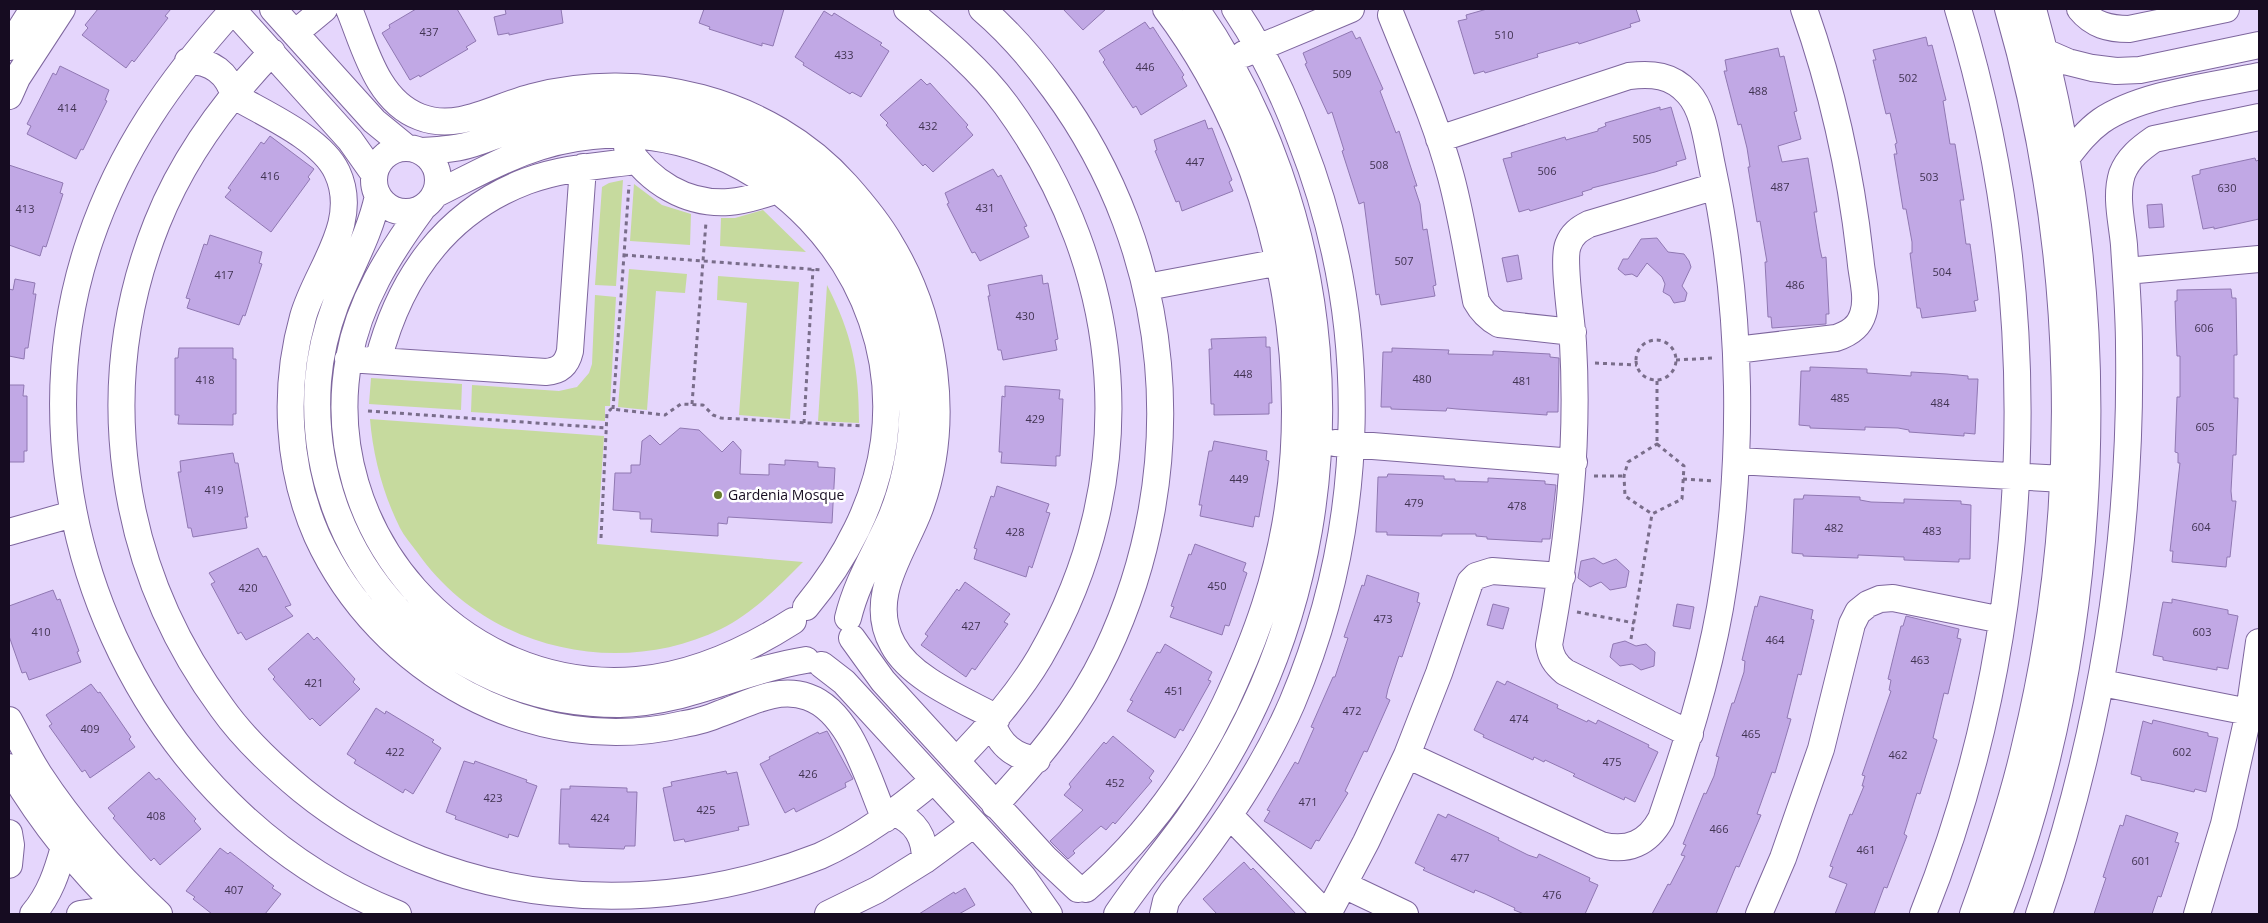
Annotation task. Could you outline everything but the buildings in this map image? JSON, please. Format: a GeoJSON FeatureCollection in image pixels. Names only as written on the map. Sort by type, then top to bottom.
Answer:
{"type":"FeatureCollection","features":[{"type":"Feature","properties":{"kind":"street"},"geometry":{"type":"LineString","coordinates":[[9,47],[33,9]]}},
{"type":"Feature","properties":{"kind":"street"},"geometry":{"type":"LineString","coordinates":[[9,96],[17,78],[62,9]]}},
{"type":"Feature","properties":{"kind":"street"},"geometry":{"type":"LineString","coordinates":[[398,914],[373,904],[310,868],[252,824],[200,773],[156,715],[119,652],[91,584],[73,514],[64,445],[64,376],[72,308],[87,250],[115,177],[148,117],[188,61],[233,9],[359,151],[384,204],[402,212],[429,202],[512,156],[539,146],[593,136],[620,135],[654,138],[687,145],[727,160],[749,171],[778,190],[808,217],[835,248],[850,272],[872,321],[882,360],[886,401],[885,427],[876,481],[862,519],[831,574],[800,614],[791,639],[794,647],[844,682],[1028,882],[1049,914]]}},
{"type":"Feature","properties":{"kind":"street"},"geometry":{"type":"LineString","coordinates":[[273,9],[374,121],[435,165],[439,185],[378,275],[355,330],[348,359],[344,410],[347,449],[357,493],[375,535],[399,573],[430,606],[458,629],[504,657],[547,672],[592,680],[637,680],[682,672],[724,658],[771,635],[800,614],[825,603],[842,610],[850,628],[883,681],[1044,858],[1082,889]]}},
{"type":"Feature","properties":{"kind":"street"},"geometry":{"type":"LineString","coordinates":[[295,33],[324,9]]}},
{"type":"Feature","properties":{"kind":"street"},"geometry":{"type":"LineString","coordinates":[[349,9],[377,77],[388,94],[403,108],[421,118],[441,122],[462,121],[557,90],[596,86],[634,86],[673,91],[711,100],[747,114],[782,133],[814,155],[843,181],[891,243],[908,278],[922,314],[929,343],[936,391],[935,430],[930,469],[920,506],[888,577],[883,600],[884,623],[892,645],[907,664],[994,721],[996,733],[1008,749],[1027,758],[1037,760]]}},
{"type":"Feature","properties":{"kind":"street"},"geometry":{"type":"LineString","coordinates":[[907,9],[956,48],[1005,103],[1046,165],[1077,232],[1098,302],[1108,376],[1107,450],[1095,522],[1075,584],[1039,658],[994,721],[956,761]]}},
{"type":"Feature","properties":{"kind":"street"},"geometry":{"type":"LineString","coordinates":[[982,9],[1035,64],[1073,114],[1104,169],[1125,218],[1147,287],[1158,349],[1161,412],[1158,474],[1147,536],[1130,597],[1105,654],[1074,709],[1037,760],[995,805]]}},
{"type":"Feature","properties":{"kind":"street"},"geometry":{"type":"LineString","coordinates":[[1082,889],[1134,844],[1176,789],[1212,730],[1242,668],[1266,604],[1283,536],[1292,468],[1295,399],[1291,330],[1280,262],[1263,200],[1240,139],[1212,81],[1166,9]]}},
{"type":"Feature","properties":{"kind":"street"},"geometry":{"type":"LineString","coordinates":[[1117,914],[1211,784],[1255,704],[1284,629],[1300,576],[1312,514],[1319,442],[1317,344],[1311,295],[1289,200],[1272,154],[1229,60],[1196,9]]}},
{"type":"Feature","properties":{"kind":"street"},"geometry":{"type":"LineString","coordinates":[[1229,60],[1351,9]]}},
{"type":"Feature","properties":{"kind":"street"},"geometry":{"type":"LineString","coordinates":[[1366,9],[1380,16],[1396,12],[1439,139],[1460,214],[1476,301],[1481,311],[1499,324],[1573,332]]}},
{"type":"Feature","properties":{"kind":"street"},"geometry":{"type":"LineString","coordinates":[[1923,914],[1962,799],[1985,710],[2002,620],[2011,548],[2016,476],[2014,305],[2004,220],[1990,135],[1971,51],[1958,9]]}},
{"type":"Feature","properties":{"kind":"street"},"geometry":{"type":"LineString","coordinates":[[1974,914],[2006,816],[2025,746],[2044,658],[2057,569],[2064,479],[2065,372],[2059,266],[2044,161],[2022,57],[2008,9]]}},
{"type":"Feature","properties":{"kind":"street"},"geometry":{"type":"LineString","coordinates":[[1999,914],[2034,808],[2054,726],[2069,644],[2080,561],[2086,477],[2087,393],[2078,235],[2066,157],[2045,52],[2033,9]]}},
{"type":"Feature","properties":{"kind":"street"},"geometry":{"type":"LineString","coordinates":[[2080,9],[2086,16],[2098,24],[2113,29],[2129,29],[2226,9]]}},
{"type":"Feature","properties":{"kind":"street"},"geometry":{"type":"LineString","coordinates":[[1163,914],[1166,901],[1172,892],[1230,816],[1261,764],[1291,704],[1315,641],[1334,576],[1346,510],[1352,444],[1352,374],[1346,306],[1333,239],[1314,173],[1289,109],[1238,10]]}},
{"type":"Feature","properties":{"kind":"street"},"geometry":{"type":"LineString","coordinates":[[1736,354],[1836,338],[1853,330],[1863,314],[1865,304],[1850,187],[1812,11]]}},
{"type":"Feature","properties":{"kind":"street"},"geometry":{"type":"LineString","coordinates":[[2045,52],[2068,62],[2116,71],[2140,70],[2259,45]]}},
{"type":"Feature","properties":{"kind":"street"},"geometry":{"type":"LineString","coordinates":[[272,52],[234,96],[191,156],[158,221],[135,291],[122,364],[121,438],[131,511],[152,582],[183,649],[223,710],[272,765],[330,812],[369,836],[393,850],[461,878],[533,896],[606,902],[689,896],[752,882],[820,856],[890,816],[934,780]]}},
{"type":"Feature","properties":{"kind":"street"},"geometry":{"type":"LineString","coordinates":[[188,61],[199,61],[218,69],[231,86],[234,96],[309,140],[320,149],[336,170],[343,189],[345,210],[341,230],[316,281],[303,316],[295,352],[291,389],[291,426],[295,463],[304,499],[316,534],[343,583],[377,627],[403,653],[425,670],[464,694],[507,713],[534,721],[570,728],[607,732],[644,730],[681,725],[716,716],[769,695],[788,693],[808,697],[825,705],[839,718],[890,816]]}},
{"type":"Feature","properties":{"kind":"street"},"geometry":{"type":"LineString","coordinates":[[1407,755],[1612,848],[1625,848],[1637,845],[1656,830],[1662,819],[1690,734],[1707,672],[1730,546],[1736,472],[1736,354],[1732,295],[1716,186],[1698,108],[1690,94],[1677,83],[1662,76],[1646,74],[1629,76],[1439,139]]}},
{"type":"Feature","properties":{"kind":"street"},"geometry":{"type":"LineString","coordinates":[[2066,157],[2082,137],[2101,121],[2122,109],[2145,100],[2259,76]]}},
{"type":"Feature","properties":{"kind":"street"},"geometry":{"type":"LineString","coordinates":[[592,111],[642,111],[691,120],[739,137],[782,161],[821,193],[854,231],[881,274],[899,321],[910,370],[912,420],[905,470],[891,518],[858,582],[845,654],[830,663],[814,662],[769,667],[697,692],[659,700],[621,704],[583,702],[545,696],[517,688],[473,669],[440,648],[418,630],[384,595],[361,564],[343,530],[330,494],[321,456],[317,418],[318,379],[324,342],[335,305],[368,234],[378,164],[390,152],[414,150],[460,147],[478,143],[542,119],[592,111]]}},
{"type":"Feature","properties":{"kind":"street"},"geometry":{"type":"LineString","coordinates":[[2040,914],[2072,810],[2102,683],[2114,611],[2128,467],[2130,394],[2126,271],[2119,186],[2123,171],[2141,147],[2154,139],[2259,117]]}},
{"type":"Feature","properties":{"kind":"street"},"geometry":{"type":"LineString","coordinates":[[620,135],[633,161],[660,184],[691,198],[708,201],[742,200],[778,190]]}},
{"type":"Feature","properties":{"kind":"street"},"geometry":{"type":"LineString","coordinates":[[378,361],[386,330],[398,301],[418,267],[433,248],[455,226],[476,209],[527,182],[583,167],[633,161]]}},
{"type":"Feature","properties":{"kind":"street"},"geometry":{"type":"LineString","coordinates":[[348,359],[546,372],[560,369],[565,364],[570,351],[583,167]]}},
{"type":"Feature","properties":{"kind":"street"},"geometry":{"type":"LineString","coordinates":[[1690,734],[1565,672],[1556,665],[1551,655],[1549,645],[1562,576],[1573,469],[1573,332],[1565,256],[1572,236],[1579,229],[1589,224],[1716,186]]}},
{"type":"Feature","properties":{"kind":"street"},"geometry":{"type":"LineString","coordinates":[[2126,271],[2259,259]]}},
{"type":"Feature","properties":{"kind":"street"},"geometry":{"type":"LineString","coordinates":[[1147,287],[1280,262]]}},
{"type":"Feature","properties":{"kind":"street"},"geometry":{"type":"LineString","coordinates":[[2087,393],[2130,394]]}},
{"type":"Feature","properties":{"kind":"street"},"geometry":{"type":"LineString","coordinates":[[1319,442],[1573,469]]}},
{"type":"Feature","properties":{"kind":"street"},"geometry":{"type":"LineString","coordinates":[[1736,472],[2016,476],[2064,479]]}},
{"type":"Feature","properties":{"kind":"street"},"geometry":{"type":"LineString","coordinates":[[9,532],[73,514]]}},
{"type":"Feature","properties":{"kind":"street"},"geometry":{"type":"LineString","coordinates":[[1230,816],[1327,914],[1344,885],[1407,755],[1439,673],[1470,582],[1483,572],[1492,571],[1562,576]]}},
{"type":"Feature","properties":{"kind":"street"},"geometry":{"type":"LineString","coordinates":[[1763,913],[1818,758],[1852,624],[1858,612],[1868,604],[1880,599],[1893,598],[2002,620]]}},
{"type":"Feature","properties":{"kind":"street"},"geometry":{"type":"LineString","coordinates":[[2197,914],[2254,713],[2259,642]]}},
{"type":"Feature","properties":{"kind":"street"},"geometry":{"type":"LineString","coordinates":[[2102,683],[2254,713]]}},
{"type":"Feature","properties":{"kind":"street"},"geometry":{"type":"LineString","coordinates":[[9,720],[39,774],[78,829],[122,880],[159,914]]}},
{"type":"Feature","properties":{"kind":"street"},"geometry":{"type":"LineString","coordinates":[[9,768],[37,811],[64,847],[93,882],[123,911]]}},
{"type":"Feature","properties":{"kind":"street"},"geometry":{"type":"LineString","coordinates":[[890,816],[904,817],[919,831],[924,845],[925,860]]}},
{"type":"Feature","properties":{"kind":"street"},"geometry":{"type":"LineString","coordinates":[[828,914],[877,890],[925,860],[974,824]]}},
{"type":"Feature","properties":{"kind":"street"},"geometry":{"type":"LineString","coordinates":[[9,833],[11,845],[9,865]]}},
{"type":"Feature","properties":{"kind":"street"},"geometry":{"type":"LineString","coordinates":[[32,914],[44,901],[52,885],[64,847]]}},
{"type":"Feature","properties":{"kind":"street"},"geometry":{"type":"LineString","coordinates":[[1344,885],[1404,914]]}},
{"type":"Feature","properties":{"kind":"street"},"geometry":{"type":"LineString","coordinates":[[1049,914],[1056,899],[1070,890],[1082,889],[1093,891],[1105,900],[1112,914]]}},
{"type":"Feature","properties":{"kind":"street"},"geometry":{"type":"LineString","coordinates":[[80,914],[123,911]]}},
{"type":"Feature","properties":{"kind":"path"},"geometry":{"type":"LineString","coordinates":[[614,409],[624,255],[633,161]]}},
{"type":"Feature","properties":{"kind":"path"},"geometry":{"type":"LineString","coordinates":[[692,404],[708,201]]}},
{"type":"Feature","properties":{"kind":"path"},"geometry":{"type":"LineString","coordinates":[[624,255],[850,272]]}},
{"type":"Feature","properties":{"kind":"path"},"geometry":{"type":"LineString","coordinates":[[804,423],[813,269]]}},
{"type":"Feature","properties":{"kind":"path"},"geometry":{"type":"LineString","coordinates":[[1655,340],[1670,346],[1675,352],[1676,360],[1675,368],[1671,374],[1657,381],[1642,375],[1637,365],[1637,353],[1641,347],[1655,340]]}},
{"type":"Feature","properties":{"kind":"path"},"geometry":{"type":"LineString","coordinates":[[1676,360],[1736,354]]}},
{"type":"Feature","properties":{"kind":"path"},"geometry":{"type":"LineString","coordinates":[[1574,363],[1637,365]]}},
{"type":"Feature","properties":{"kind":"path"},"geometry":{"type":"LineString","coordinates":[[1657,381],[1657,444]]}},
{"type":"Feature","properties":{"kind":"path"},"geometry":{"type":"LineString","coordinates":[[601,538],[607,413],[614,409],[663,415],[679,405],[692,404],[702,405],[720,418],[885,427]]}},
{"type":"Feature","properties":{"kind":"path"},"geometry":{"type":"LineString","coordinates":[[344,410],[606,428]]}},
{"type":"Feature","properties":{"kind":"path"},"geometry":{"type":"LineString","coordinates":[[1652,514],[1625,496],[1624,476],[1628,462],[1657,444]]}},
{"type":"Feature","properties":{"kind":"path"},"geometry":{"type":"LineString","coordinates":[[1652,514],[1682,499],[1684,466],[1657,444]]}},
{"type":"Feature","properties":{"kind":"path"},"geometry":{"type":"LineString","coordinates":[[1573,469],[1624,476]]}},
{"type":"Feature","properties":{"kind":"path"},"geometry":{"type":"LineString","coordinates":[[1683,479],[1736,472]]}},
{"type":"Feature","properties":{"kind":"path"},"geometry":{"type":"LineString","coordinates":[[1631,639],[1652,514]]}},
{"type":"Feature","properties":{"kind":"path"},"geometry":{"type":"LineString","coordinates":[[1556,608],[1634,623]]}},
{"type":"Feature","properties":{"kind":"green space"},"geometry":{"type":"Polygon","coordinates":[[[623,180],[616,286],[595,285],[602,187],[609,183],[623,180]]]}},
{"type":"Feature","properties":{"kind":"green space"},"geometry":{"type":"Polygon","coordinates":[[[634,184],[662,205],[691,214],[690,245],[630,241],[634,184]]]}},
{"type":"Feature","properties":{"kind":"green space"},"geometry":{"type":"Polygon","coordinates":[[[763,210],[806,252],[720,246],[721,218],[735,218],[763,210]]]}},
{"type":"Feature","properties":{"kind":"green space"},"geometry":{"type":"Polygon","coordinates":[[[629,269],[687,274],[685,293],[656,291],[647,410],[618,407],[629,269]]]}},
{"type":"Feature","properties":{"kind":"green space"},"geometry":{"type":"Polygon","coordinates":[[[718,276],[799,282],[790,419],[739,415],[747,303],[717,300],[718,276]]]}},
{"type":"Feature","properties":{"kind":"green space"},"geometry":{"type":"Polygon","coordinates":[[[827,285],[843,320],[852,352],[858,385],[859,423],[818,421],[827,285]]]}},
{"type":"Feature","properties":{"kind":"green space"},"geometry":{"type":"Polygon","coordinates":[[[595,295],[616,297],[610,406],[605,406],[605,421],[471,412],[472,385],[559,391],[577,387],[589,373],[592,364],[595,295]]]}},
{"type":"Feature","properties":{"kind":"green space"},"geometry":{"type":"Polygon","coordinates":[[[371,378],[462,384],[461,410],[369,404],[371,378]]]}},
{"type":"Feature","properties":{"kind":"green space"},"geometry":{"type":"Polygon","coordinates":[[[370,419],[604,436],[597,544],[803,562],[765,599],[733,623],[681,644],[639,652],[596,652],[555,646],[515,632],[478,612],[445,585],[417,552],[402,531],[384,488],[376,461],[370,419]]]}},
{"type":"Feature","properties":{"kind":"place","name":"Gardenia Mosque"},"geometry":{"type":"Point","coordinates":[718,495]}}]}
